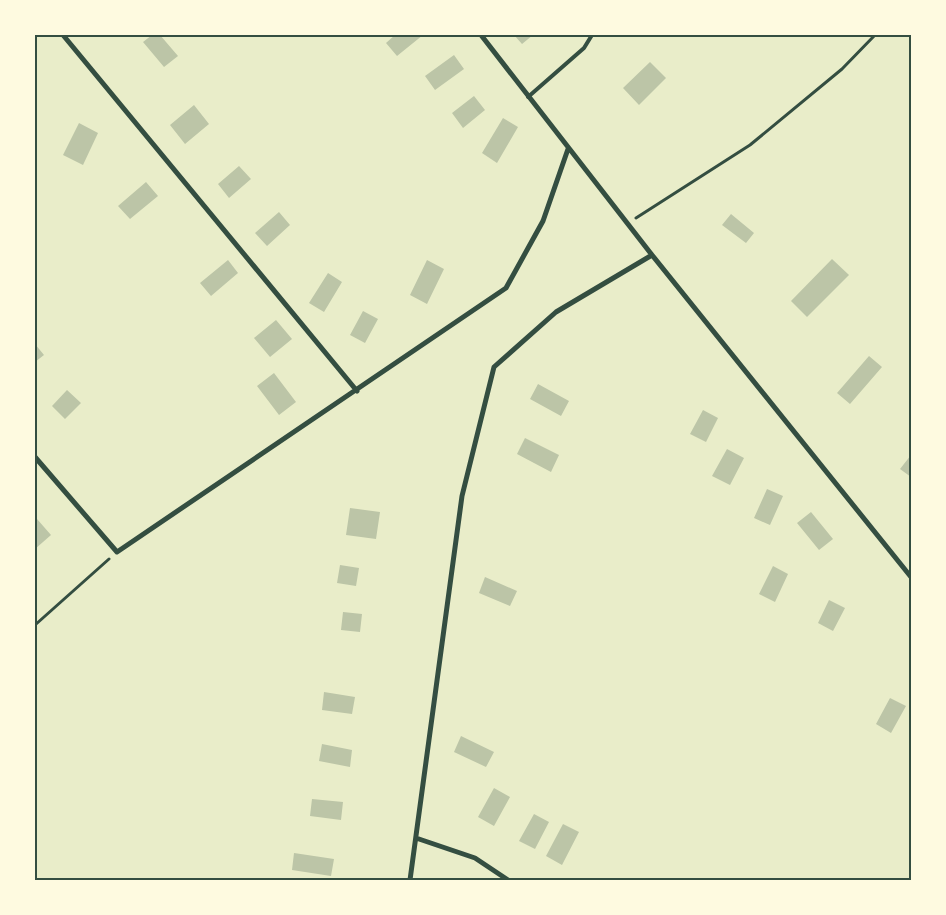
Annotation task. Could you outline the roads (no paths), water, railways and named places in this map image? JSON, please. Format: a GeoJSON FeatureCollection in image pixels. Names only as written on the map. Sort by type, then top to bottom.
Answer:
{"type":"FeatureCollection","features":[{"type":"Feature","properties":{"kind":"street"},"geometry":{"type":"LineString","coordinates":[[63,35],[357,391]]}},
{"type":"Feature","properties":{"kind":"street"},"geometry":{"type":"LineString","coordinates":[[482,35],[568,149],[911,577]]}},
{"type":"Feature","properties":{"kind":"street"},"geometry":{"type":"LineString","coordinates":[[35,457],[117,552],[357,391],[506,288],[543,221],[568,149]]}},
{"type":"Feature","properties":{"kind":"street"},"geometry":{"type":"LineString","coordinates":[[410,880],[462,496],[494,367],[556,312],[652,255]]}},
{"type":"Feature","properties":{"kind":"street"},"geometry":{"type":"LineString","coordinates":[[416,838],[475,858],[508,880]]}},
{"type":"Feature","properties":{"kind":"lane"},"geometry":{"type":"LineString","coordinates":[[528,97],[584,48],[592,35]]}}]}
